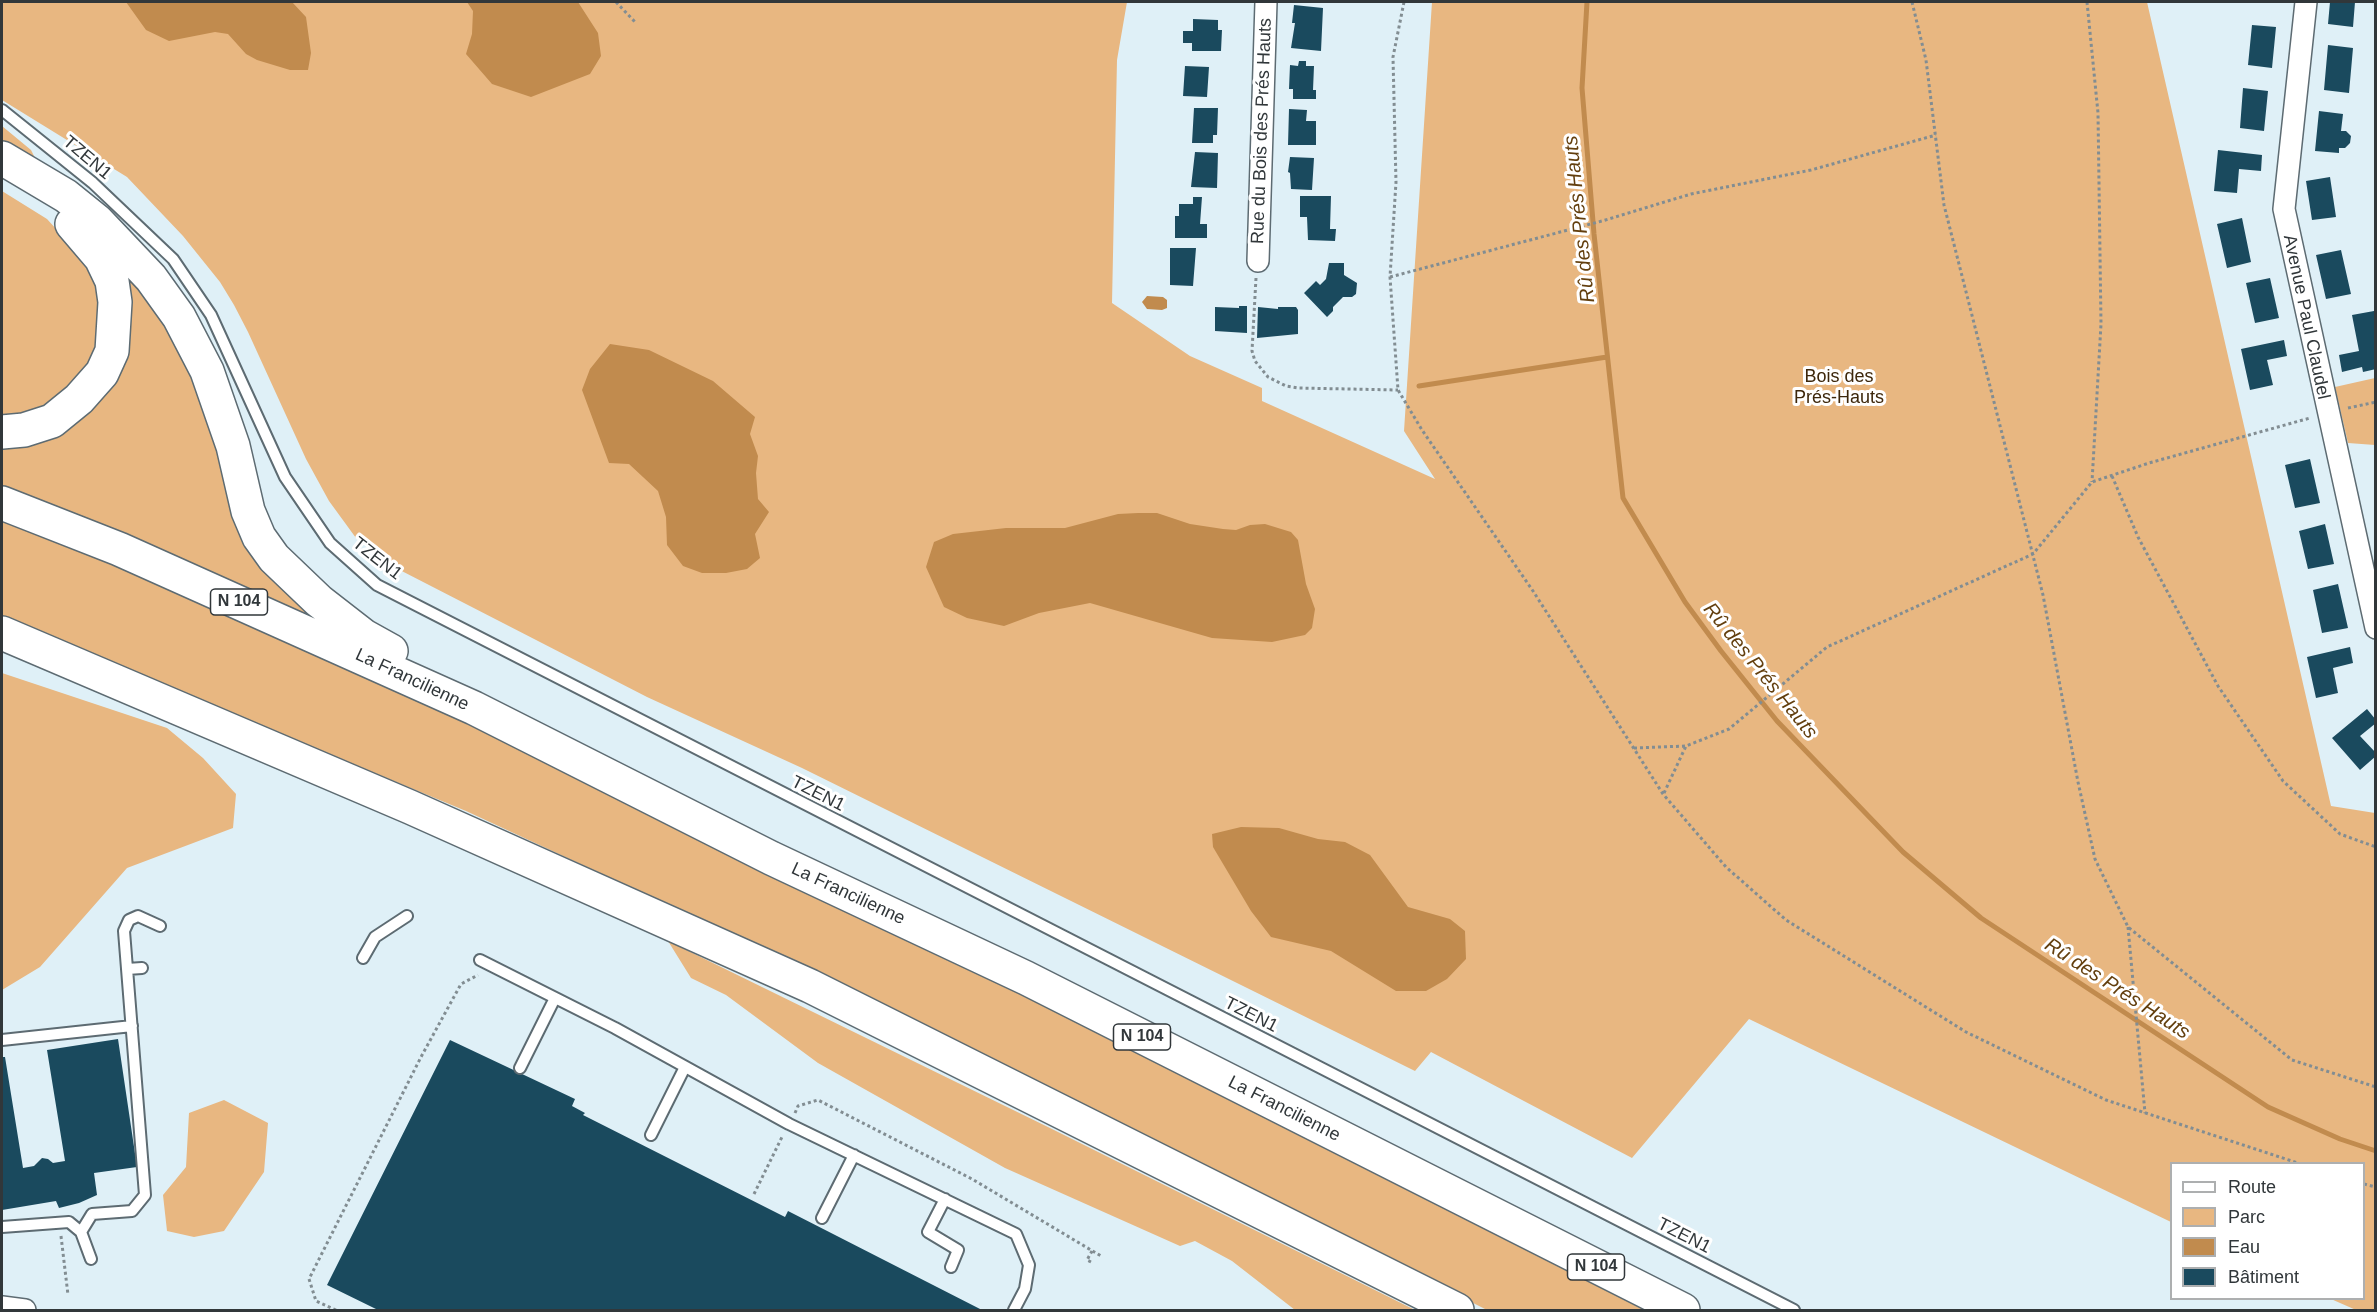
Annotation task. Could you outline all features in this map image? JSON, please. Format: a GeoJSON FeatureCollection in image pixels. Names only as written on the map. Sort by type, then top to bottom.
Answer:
{"type":"FeatureCollection","features":[{"type":"Feature","properties":{"kind":"highway"},"geometry":{"type":"LineString","coordinates":[[2,158],[66,196],[97,221],[151,279],[179,317],[207,371],[216,394],[248,511],[259,537],[274,558],[319,601],[364,636],[436,676],[474,708]]}},
{"type":"Feature","properties":{"kind":"highway"},"geometry":{"type":"LineString","coordinates":[[2,175],[39,198],[84,235],[105,266],[112,281],[115,302],[112,351],[102,373],[79,399],[52,421],[24,430],[2,432]]}},
{"type":"Feature","properties":{"kind":"highway","name":"La Francilienne"},"geometry":{"type":"LineString","coordinates":[[2,503],[119,549],[474,708],[771,858],[1026,978],[1683,1311]]}},
{"type":"Feature","properties":{"kind":"highway"},"geometry":{"type":"LineString","coordinates":[[2,633],[410,807],[810,986],[1457,1311]]}},
{"type":"Feature","properties":{"kind":"highway"},"geometry":{"type":"LineString","coordinates":[[2,655],[106,696],[192,713]]}},
{"type":"Feature","properties":{"kind":"street","name":"Rue du Bois des Prés Hauts"},"geometry":{"type":"LineString","coordinates":[[1257,261],[1266,2]]}},
{"type":"Feature","properties":{"kind":"street","name":"Avenue Paul Claudel"},"geometry":{"type":"LineString","coordinates":[[2306,2],[2284,209],[2367,554],[2376,628]]}},
{"type":"Feature","properties":{"kind":"street"},"geometry":{"type":"LineString","coordinates":[[2,1307],[25,1311]]}},
{"type":"Feature","properties":{"kind":"lane","name":"TZEN1"},"geometry":{"type":"LineString","coordinates":[[2,110],[93,183],[173,259],[211,315],[285,477],[330,543],[377,585],[1794,1311]]}},
{"type":"Feature","properties":{"kind":"lane"},"geometry":{"type":"LineString","coordinates":[[81,1232],[92,1214],[132,1211],[145,1195],[124,931],[129,920],[138,916],[160,926]]}},
{"type":"Feature","properties":{"kind":"lane"},"geometry":{"type":"LineString","coordinates":[[363,958],[375,937],[407,916]]}},
{"type":"Feature","properties":{"kind":"lane"},"geometry":{"type":"LineString","coordinates":[[480,960],[685,1066],[789,1124],[1016,1234],[1029,1265],[1025,1289],[1014,1311]]}},
{"type":"Feature","properties":{"kind":"lane"},"geometry":{"type":"LineString","coordinates":[[127,969],[142,968]]}},
{"type":"Feature","properties":{"kind":"lane"},"geometry":{"type":"LineString","coordinates":[[520,1068],[555,998]]}},
{"type":"Feature","properties":{"kind":"lane"},"geometry":{"type":"LineString","coordinates":[[2,1040],[132,1026]]}},
{"type":"Feature","properties":{"kind":"lane"},"geometry":{"type":"LineString","coordinates":[[651,1135],[685,1066]]}},
{"type":"Feature","properties":{"kind":"lane"},"geometry":{"type":"LineString","coordinates":[[822,1218],[854,1155]]}},
{"type":"Feature","properties":{"kind":"lane"},"geometry":{"type":"LineString","coordinates":[[945,1199],[928,1232],[958,1250],[951,1267]]}},
{"type":"Feature","properties":{"kind":"lane"},"geometry":{"type":"LineString","coordinates":[[2,1227],[69,1222],[81,1232],[91,1259]]}},
{"type":"Feature","properties":{"kind":"path"},"geometry":{"type":"LineString","coordinates":[[616,2],[635,22]]}},
{"type":"Feature","properties":{"kind":"path"},"geometry":{"type":"LineString","coordinates":[[1404,2],[1393,57],[1396,182],[1390,277],[1398,390],[1422,430],[1533,591],[1664,794],[1726,867],[1786,920],[1966,1032],[2106,1100],[2295,1162]]}},
{"type":"Feature","properties":{"kind":"path"},"geometry":{"type":"LineString","coordinates":[[1912,2],[1926,60],[1944,205],[2043,595],[2095,860],[2128,927],[2145,1113]]}},
{"type":"Feature","properties":{"kind":"path"},"geometry":{"type":"LineString","coordinates":[[2087,2],[2098,113],[2101,324],[2092,482]]}},
{"type":"Feature","properties":{"kind":"path"},"geometry":{"type":"LineString","coordinates":[[1390,277],[1602,221],[1691,194],[1811,170],[1936,135]]}},
{"type":"Feature","properties":{"kind":"path"},"geometry":{"type":"LineString","coordinates":[[1257,261],[1252,351],[1255,361],[1268,377],[1286,386],[1298,388],[1398,390]]}},
{"type":"Feature","properties":{"kind":"path"},"geometry":{"type":"LineString","coordinates":[[1634,748],[1686,746],[1729,729],[1827,647],[2033,554],[2092,482],[2245,435]]}},
{"type":"Feature","properties":{"kind":"path"},"geometry":{"type":"LineString","coordinates":[[2112,475],[2138,537],[2218,686],[2283,781],[2340,834],[2376,847]]}},
{"type":"Feature","properties":{"kind":"path"},"geometry":{"type":"LineString","coordinates":[[1664,794],[1686,746]]}},
{"type":"Feature","properties":{"kind":"path"},"geometry":{"type":"LineString","coordinates":[[2128,927],[2292,1060],[2376,1087]]}},
{"type":"Feature","properties":{"kind":"path"},"geometry":{"type":"LineString","coordinates":[[336,1311],[316,1300],[309,1279],[421,1057],[461,984],[493,966]]}},
{"type":"Feature","properties":{"kind":"path"},"geometry":{"type":"LineString","coordinates":[[972,1179],[1101,1256]]}},
{"type":"Feature","properties":{"kind":"path"},"geometry":{"type":"LineString","coordinates":[[61,1232],[68,1295]]}},
{"type":"Feature","properties":{"kind":"path"},"geometry":{"type":"LineString","coordinates":[[1091,1262],[1087,1260],[1092,1251]]}},
{"type":"Feature","properties":{"kind":"green space","name":"Bois des Prés-Hauts"},"geometry":{"type":"Polygon","coordinates":[[[2,2],[1127,2],[1117,60],[1112,303],[1190,356],[1262,388],[1262,401],[1435,479],[1404,431],[1432,2],[2147,2],[2331,806],[2375,813],[2375,1310],[2356,1310],[2333,1300],[2365,1300],[2365,1162],[2170,1162],[2170,1222],[1749,1019],[1632,1158],[1431,1052],[1415,1071],[802,768],[647,697],[392,566],[356,538],[329,501],[306,459],[234,305],[220,282],[183,236],[127,177],[2,100],[2,2]]]}},
{"type":"Feature","properties":{"kind":"green space"},"geometry":{"type":"Polygon","coordinates":[[[2,126],[31,150],[35,158],[2,142],[2,126]]]}},
{"type":"Feature","properties":{"kind":"green space"},"geometry":{"type":"Polygon","coordinates":[[[2,191],[47,219],[89,265],[103,312],[99,342],[89,371],[43,414],[2,421],[2,191]]]}},
{"type":"Feature","properties":{"kind":"green space"},"geometry":{"type":"Polygon","coordinates":[[[98,235],[160,308],[320,622],[2,489],[2,445],[109,378],[98,235]]]}},
{"type":"Feature","properties":{"kind":"green space"},"geometry":{"type":"Polygon","coordinates":[[[2375,378],[2375,445],[2348,443],[2335,387],[2375,378]]]}},
{"type":"Feature","properties":{"kind":"green space"},"geometry":{"type":"Polygon","coordinates":[[[2,517],[137,571],[521,747],[841,901],[1651,1310],[1487,1310],[712,925],[466,811],[2,618],[2,517]]]}},
{"type":"Feature","properties":{"kind":"green space"},"geometry":{"type":"Polygon","coordinates":[[[2,673],[167,728],[203,758],[236,794],[233,828],[127,868],[40,967],[2,990],[2,673]]]}},
{"type":"Feature","properties":{"kind":"green space"},"geometry":{"type":"Polygon","coordinates":[[[668,941],[1415,1310],[1295,1310],[1232,1261],[1195,1241],[1180,1246],[1005,1168],[818,1063],[726,995],[691,978],[668,941]]]}},
{"type":"Feature","properties":{"kind":"green space"},"geometry":{"type":"Polygon","coordinates":[[[224,1100],[268,1123],[264,1172],[224,1231],[194,1237],[167,1231],[163,1195],[186,1167],[189,1113],[224,1100]]]}},
{"type":"Feature","properties":{"kind":"water"},"geometry":{"type":"Polygon","coordinates":[[[126,2],[292,2],[306,17],[311,53],[308,70],[290,70],[257,60],[246,54],[228,34],[215,32],[169,41],[146,30],[126,2]]]}},
{"type":"Feature","properties":{"kind":"water"},"geometry":{"type":"Polygon","coordinates":[[[467,2],[578,2],[598,33],[601,56],[590,74],[531,97],[492,84],[466,54],[472,34],[473,11],[467,2]]]}},
{"type":"Feature","properties":{"kind":"water"},"geometry":{"type":"Polygon","coordinates":[[[1147,296],[1163,297],[1167,300],[1167,308],[1147,309],[1142,302],[1147,296]]]}},
{"type":"Feature","properties":{"kind":"water"},"geometry":{"type":"Polygon","coordinates":[[[610,344],[649,350],[713,381],[755,417],[750,434],[758,456],[756,473],[758,499],[769,512],[755,534],[760,558],[747,569],[726,573],[702,573],[683,566],[667,545],[666,517],[658,491],[629,464],[609,463],[582,390],[590,369],[610,344]]]}},
{"type":"Feature","properties":{"kind":"water"},"geometry":{"type":"Polygon","coordinates":[[[1157,513],[1190,524],[1223,529],[1236,530],[1250,525],[1265,524],[1291,532],[1298,540],[1306,584],[1315,609],[1312,628],[1305,635],[1272,642],[1212,638],[1090,603],[1039,613],[1004,626],[967,618],[944,607],[926,567],[934,542],[953,534],[1006,528],[1065,528],[1118,514],[1157,513]]]}},
{"type":"Feature","properties":{"kind":"water"},"geometry":{"type":"Polygon","coordinates":[[[1241,827],[1279,828],[1318,839],[1345,842],[1370,855],[1408,907],[1450,919],[1465,931],[1466,959],[1447,979],[1426,991],[1396,991],[1331,951],[1271,937],[1251,911],[1213,847],[1212,834],[1241,827]]]}},
{"type":"Feature","properties":{"kind":"building"},"geometry":{"type":"Polygon","coordinates":[[[2330,2],[2355,2],[2353,27],[2328,24],[2330,2]]]}},
{"type":"Feature","properties":{"kind":"building"},"geometry":{"type":"Polygon","coordinates":[[[1294,5],[1323,8],[1321,51],[1291,48],[1295,23],[1292,23],[1294,5]]]}},
{"type":"Feature","properties":{"kind":"building"},"geometry":{"type":"Polygon","coordinates":[[[1193,19],[1218,20],[1218,30],[1222,30],[1221,51],[1192,51],[1192,43],[1183,43],[1183,31],[1193,31],[1193,19]]]}},
{"type":"Feature","properties":{"kind":"building"},"geometry":{"type":"Polygon","coordinates":[[[2252,25],[2276,27],[2272,68],[2248,65],[2252,25]]]}},
{"type":"Feature","properties":{"kind":"building"},"geometry":{"type":"Polygon","coordinates":[[[2328,45],[2353,48],[2349,93],[2324,90],[2328,45]]]}},
{"type":"Feature","properties":{"kind":"building"},"geometry":{"type":"Polygon","coordinates":[[[1299,61],[1306,61],[1306,66],[1314,66],[1313,90],[1316,90],[1316,99],[1293,99],[1293,89],[1289,89],[1290,65],[1298,66],[1299,61]]]}},
{"type":"Feature","properties":{"kind":"building"},"geometry":{"type":"Polygon","coordinates":[[[1185,66],[1209,67],[1207,97],[1183,96],[1185,66]]]}},
{"type":"Feature","properties":{"kind":"building"},"geometry":{"type":"Polygon","coordinates":[[[2243,88],[2268,91],[2264,131],[2240,128],[2243,88]]]}},
{"type":"Feature","properties":{"kind":"building"},"geometry":{"type":"Polygon","coordinates":[[[1194,108],[1218,108],[1217,135],[1213,135],[1213,143],[1192,143],[1194,108]]]}},
{"type":"Feature","properties":{"kind":"building"},"geometry":{"type":"Polygon","coordinates":[[[1289,109],[1307,110],[1306,121],[1316,121],[1316,145],[1288,145],[1289,109]]]}},
{"type":"Feature","properties":{"kind":"building"},"geometry":{"type":"Polygon","coordinates":[[[2319,111],[2343,114],[2341,131],[2346,131],[2351,136],[2350,143],[2345,148],[2339,148],[2339,153],[2315,151],[2319,111]]]}},
{"type":"Feature","properties":{"kind":"building"},"geometry":{"type":"Polygon","coordinates":[[[2218,150],[2262,155],[2261,171],[2239,169],[2237,193],[2214,191],[2218,150]]]}},
{"type":"Feature","properties":{"kind":"building"},"geometry":{"type":"Polygon","coordinates":[[[1195,152],[1218,153],[1217,188],[1191,187],[1195,152]]]}},
{"type":"Feature","properties":{"kind":"building"},"geometry":{"type":"Polygon","coordinates":[[[1290,157],[1314,158],[1312,190],[1291,189],[1288,172],[1290,157]]]}},
{"type":"Feature","properties":{"kind":"building"},"geometry":{"type":"Polygon","coordinates":[[[2330,177],[2336,217],[2312,220],[2306,181],[2330,177]]]}},
{"type":"Feature","properties":{"kind":"building"},"geometry":{"type":"Polygon","coordinates":[[[1300,196],[1331,196],[1330,229],[1336,229],[1335,241],[1308,240],[1307,217],[1300,217],[1300,196]]]}},
{"type":"Feature","properties":{"kind":"building"},"geometry":{"type":"Polygon","coordinates":[[[1193,197],[1202,197],[1200,224],[1207,224],[1207,238],[1175,238],[1175,216],[1179,216],[1179,204],[1193,204],[1193,197]]]}},
{"type":"Feature","properties":{"kind":"building"},"geometry":{"type":"Polygon","coordinates":[[[2242,218],[2251,262],[2227,268],[2217,224],[2242,218]]]}},
{"type":"Feature","properties":{"kind":"building"},"geometry":{"type":"Polygon","coordinates":[[[1170,248],[1196,248],[1193,286],[1170,285],[1170,248]]]}},
{"type":"Feature","properties":{"kind":"building"},"geometry":{"type":"Polygon","coordinates":[[[2341,250],[2351,294],[2326,299],[2316,255],[2341,250]]]}},
{"type":"Feature","properties":{"kind":"building"},"geometry":{"type":"Polygon","coordinates":[[[1329,263],[1344,263],[1344,275],[1357,283],[1356,294],[1352,297],[1343,297],[1327,317],[1304,293],[1316,281],[1320,285],[1326,279],[1329,263]]]}},
{"type":"Feature","properties":{"kind":"building"},"geometry":{"type":"Polygon","coordinates":[[[2270,278],[2279,318],[2255,323],[2246,283],[2270,278]]]}},
{"type":"Feature","properties":{"kind":"building"},"geometry":{"type":"Polygon","coordinates":[[[1239,306],[1247,306],[1247,333],[1215,331],[1215,307],[1239,308],[1239,306]]]}},
{"type":"Feature","properties":{"kind":"building"},"geometry":{"type":"Polygon","coordinates":[[[1258,307],[1278,309],[1278,307],[1296,307],[1298,334],[1257,338],[1258,307]]]}},
{"type":"Feature","properties":{"kind":"building"},"geometry":{"type":"Polygon","coordinates":[[[2374,311],[2376,369],[2363,372],[2362,367],[2342,372],[2339,355],[2359,351],[2352,315],[2374,311]]]}},
{"type":"Feature","properties":{"kind":"building"},"geometry":{"type":"Polygon","coordinates":[[[2284,340],[2287,356],[2267,360],[2273,385],[2250,390],[2241,349],[2284,340]]]}},
{"type":"Feature","properties":{"kind":"building"},"geometry":{"type":"Polygon","coordinates":[[[2310,459],[2320,503],[2295,508],[2285,465],[2310,459]]]}},
{"type":"Feature","properties":{"kind":"building"},"geometry":{"type":"Polygon","coordinates":[[[2325,524],[2334,564],[2308,569],[2299,531],[2325,524]]]}},
{"type":"Feature","properties":{"kind":"building"},"geometry":{"type":"Polygon","coordinates":[[[2338,584],[2348,628],[2322,633],[2313,590],[2338,584]]]}},
{"type":"Feature","properties":{"kind":"building"},"geometry":{"type":"Polygon","coordinates":[[[2350,647],[2353,663],[2333,668],[2338,693],[2316,698],[2307,657],[2350,647]]]}},
{"type":"Feature","properties":{"kind":"building"},"geometry":{"type":"Polygon","coordinates":[[[2367,709],[2376,723],[2360,736],[2376,753],[2376,756],[2360,770],[2332,738],[2367,709]]]}},
{"type":"Feature","properties":{"kind":"building"},"geometry":{"type":"Polygon","coordinates":[[[118,1039],[137,1167],[94,1173],[97,1195],[79,1203],[59,1208],[56,1201],[2,1210],[2,1057],[5,1057],[23,1168],[34,1166],[42,1158],[53,1163],[65,1161],[47,1050],[118,1039]]]}},
{"type":"Feature","properties":{"kind":"building"},"geometry":{"type":"Polygon","coordinates":[[[450,1040],[575,1099],[572,1106],[585,1113],[583,1115],[785,1217],[788,1211],[982,1310],[378,1310],[327,1285],[450,1040]]]}},
{"type":"Feature","properties":{"kind":"waterway","name":"Rû des Prés Hauts"},"geometry":{"type":"LineString","coordinates":[[1587,2],[1582,88],[1594,234],[1623,498],[1685,602],[1777,721],[1903,852],[1981,918],[2268,1107],[2340,1139],[2376,1151]]}},
{"type":"Feature","properties":{"kind":"waterway"},"geometry":{"type":"LineString","coordinates":[[1419,386],[1607,357]]}}]}
